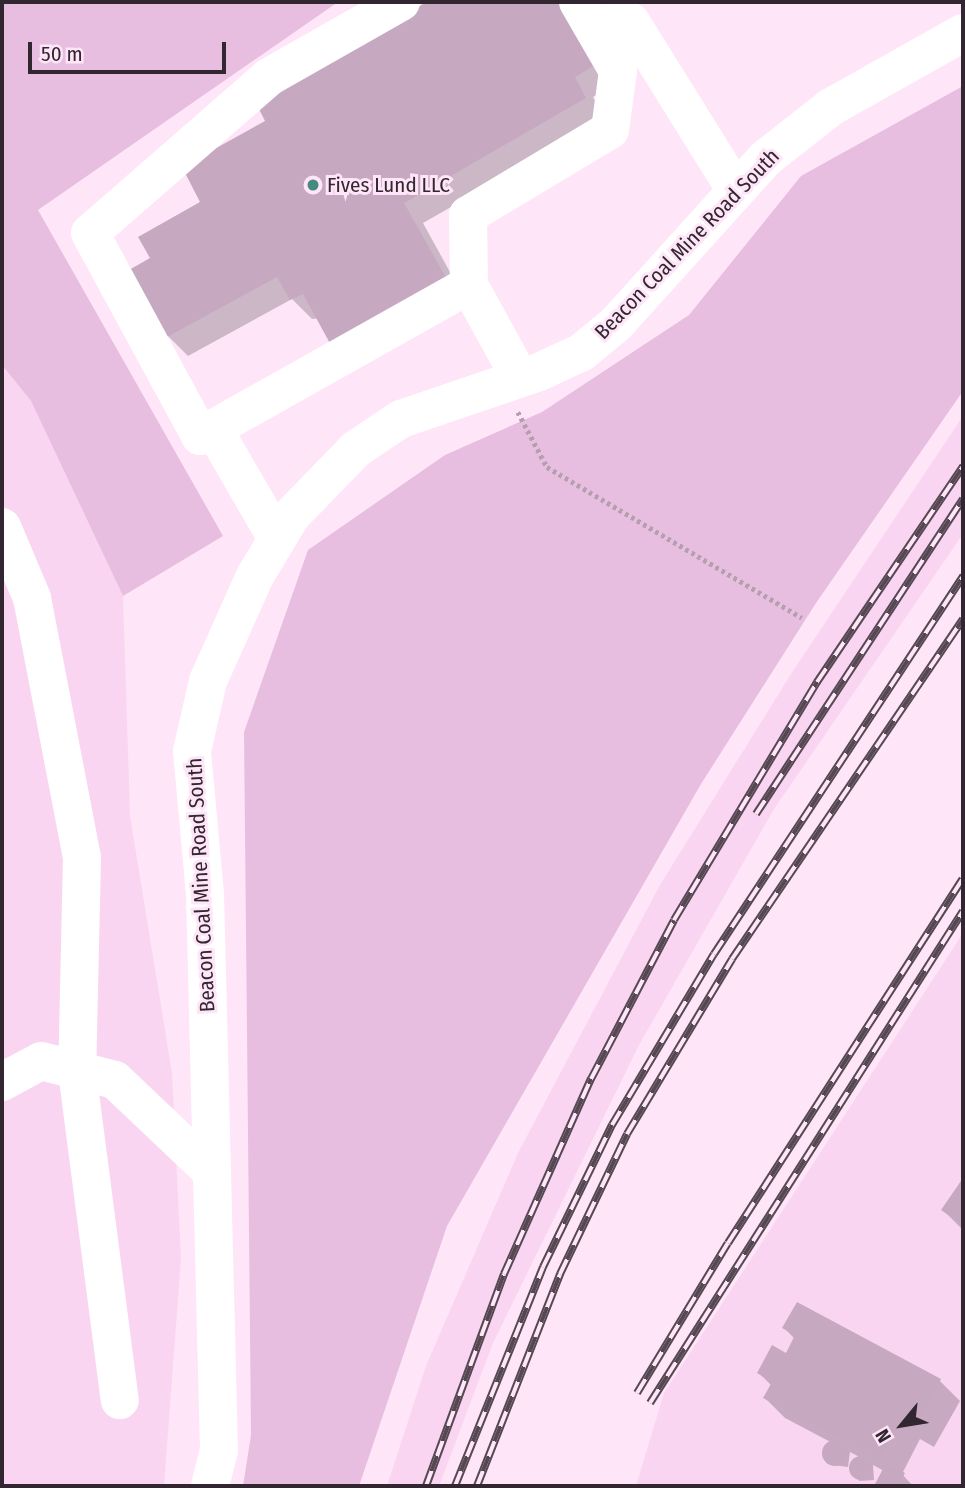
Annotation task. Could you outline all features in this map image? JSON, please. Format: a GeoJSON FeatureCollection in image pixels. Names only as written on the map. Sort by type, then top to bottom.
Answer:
{"type":"FeatureCollection","features":[{"type":"Feature","properties":{"kind":"street"},"geometry":{"type":"LineString","coordinates":[[401,2],[269,77],[90,233],[200,436],[469,285]]}},
{"type":"Feature","properties":{"kind":"street"},"geometry":{"type":"LineString","coordinates":[[584,13],[631,22],[736,191]]}},
{"type":"Feature","properties":{"kind":"street"},"geometry":{"type":"LineString","coordinates":[[511,380],[469,285],[468,215],[610,130],[618,71],[584,13]]}},
{"type":"Feature","properties":{"kind":"street","name":"Beacon Coal Mine Road South"},"geometry":{"type":"LineString","coordinates":[[210,1486],[219,1451],[205,894],[192,751],[208,681],[255,576],[291,516],[356,449],[401,419],[582,352],[616,324],[766,158],[831,107],[963,33]]}},
{"type":"Feature","properties":{"kind":"street"},"geometry":{"type":"LineString","coordinates":[[213,428],[277,539]]}},
{"type":"Feature","properties":{"kind":"street"},"geometry":{"type":"LineString","coordinates":[[2,527],[32,598],[82,858],[77,1071],[120,1399]]}},
{"type":"Feature","properties":{"kind":"street"},"geometry":{"type":"LineString","coordinates":[[2,1082],[41,1061],[115,1080],[212,1172]]}},
{"type":"Feature","properties":{"kind":"path"},"geometry":{"type":"LineString","coordinates":[[511,380],[547,467],[802,618]]}},
{"type":"Feature","properties":{"kind":"shaded area"},"geometry":{"type":"Polygon","coordinates":[[[2,2],[338,2],[38,210],[223,536],[123,596],[31,401],[2,365],[2,2]]]}},
{"type":"Feature","properties":{"kind":"shaded area"},"geometry":{"type":"Polygon","coordinates":[[[963,86],[963,391],[816,603],[701,784],[447,1226],[359,1486],[243,1486],[251,1435],[244,732],[308,550],[445,455],[542,412],[689,315],[801,176],[963,86]]]}},
{"type":"Feature","properties":{"kind":"shaded area"},"geometry":{"type":"Polygon","coordinates":[[[2,365],[31,401],[123,596],[130,816],[172,1073],[181,1259],[164,1486],[2,1486],[2,365]]]}},
{"type":"Feature","properties":{"kind":"shaded area"},"geometry":{"type":"Polygon","coordinates":[[[963,416],[963,534],[774,809],[639,1045],[493,1343],[439,1486],[387,1486],[426,1366],[518,1153],[660,885],[791,674],[963,416]]]}},
{"type":"Feature","properties":{"kind":"shaded area"},"geometry":{"type":"Polygon","coordinates":[[[963,933],[963,1486],[636,1486],[664,1393],[963,933]]]}},
{"type":"Feature","properties":{"kind":"building","name":"Fives Lund LLC"},"geometry":{"type":"Polygon","coordinates":[[[427,2],[560,2],[595,65],[575,77],[586,98],[404,203],[449,283],[332,347],[303,294],[290,300],[277,277],[167,337],[129,270],[150,258],[138,237],[200,202],[182,167],[265,121],[253,97],[427,2]]]}},
{"type":"Feature","properties":{"kind":"building"},"geometry":{"type":"Polygon","coordinates":[[[963,1178],[963,1225],[941,1210],[963,1178]]]}},
{"type":"Feature","properties":{"kind":"building"},"geometry":{"type":"Polygon","coordinates":[[[797,1302],[941,1379],[914,1429],[900,1421],[879,1460],[763,1398],[772,1382],[757,1373],[772,1345],[786,1353],[795,1335],[782,1328],[797,1302]]]}},
{"type":"Feature","properties":{"kind":"building"},"geometry":{"type":"Polygon","coordinates":[[[835,1440],[844,1444],[848,1453],[844,1462],[835,1466],[826,1462],[822,1453],[826,1444],[835,1440]]]}},
{"type":"Feature","properties":{"kind":"building"},"geometry":{"type":"Polygon","coordinates":[[[861,1456],[870,1459],[873,1468],[870,1477],[861,1480],[852,1477],[849,1468],[852,1459],[861,1456]]]}},
{"type":"Feature","properties":{"kind":"building"},"geometry":{"type":"Polygon","coordinates":[[[886,1463],[905,1473],[898,1486],[874,1486],[886,1463]]]}},
{"type":"Feature","properties":{"kind":"railway"},"geometry":{"type":"LineString","coordinates":[[426,1486],[504,1274],[591,1079],[674,920],[817,682],[963,466]]}},
{"type":"Feature","properties":{"kind":"railway"},"geometry":{"type":"LineString","coordinates":[[756,814],[963,499]]}},
{"type":"Feature","properties":{"kind":"railway"},"geometry":{"type":"LineString","coordinates":[[455,1486],[543,1267],[612,1125],[714,954],[963,576]]}},
{"type":"Feature","properties":{"kind":"railway"},"geometry":{"type":"LineString","coordinates":[[477,1486],[560,1274],[627,1134],[732,959],[963,619]]}},
{"type":"Feature","properties":{"kind":"railway"},"geometry":{"type":"LineString","coordinates":[[637,1393],[728,1243],[963,879]]}},
{"type":"Feature","properties":{"kind":"railway"},"geometry":{"type":"LineString","coordinates":[[650,1403],[963,911]]}},
{"type":"Feature","properties":{"kind":"place","name":"Fives Lund LLC"},"geometry":{"type":"Point","coordinates":[313,185]}}]}
